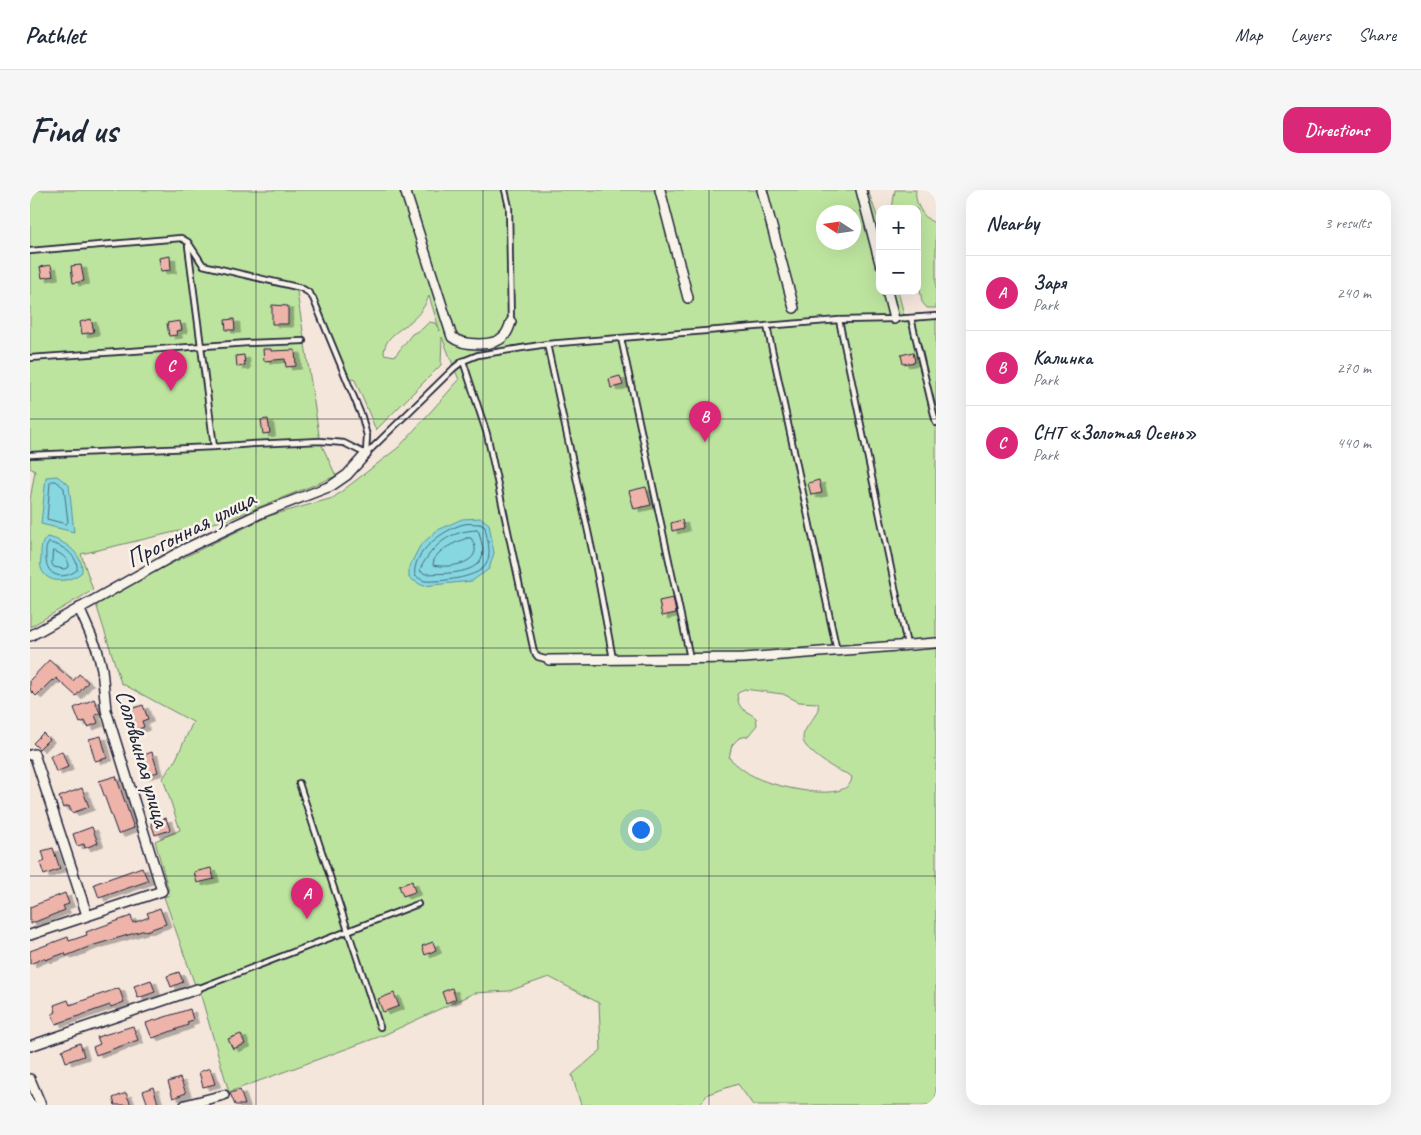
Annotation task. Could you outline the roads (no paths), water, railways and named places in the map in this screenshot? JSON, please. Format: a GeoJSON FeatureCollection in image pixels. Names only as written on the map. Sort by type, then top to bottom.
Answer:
{"type":"FeatureCollection","features":[{"type":"Feature","properties":{"kind":"street"},"geometry":{"type":"LineString","coordinates":[[405,190],[452,337],[457,341],[469,344],[497,341],[503,338],[511,322]]}},
{"type":"Feature","properties":{"kind":"street"},"geometry":{"type":"LineString","coordinates":[[660,190],[688,298]]}},
{"type":"Feature","properties":{"kind":"street"},"geometry":{"type":"LineString","coordinates":[[762,190],[794,308]]}},
{"type":"Feature","properties":{"kind":"street"},"geometry":{"type":"LineString","coordinates":[[861,190],[877,250]]}},
{"type":"Feature","properties":{"kind":"street"},"geometry":{"type":"LineString","coordinates":[[888,295],[894,319]]}},
{"type":"Feature","properties":{"kind":"street","name":"Прогонная улица"},"geometry":{"type":"LineString","coordinates":[[30,636],[194,545],[261,513],[331,486],[347,475],[366,454]]}},
{"type":"Feature","properties":{"kind":"street","name":"Соловьиная улица"},"geometry":{"type":"LineString","coordinates":[[79,608],[97,649],[102,669],[106,710],[162,891],[87,915]]}},
{"type":"Feature","properties":{"kind":"street"},"geometry":{"type":"LineString","coordinates":[[549,660],[744,658],[936,643]]}},
{"type":"Feature","properties":{"kind":"street"},"geometry":{"type":"LineString","coordinates":[[30,755],[34,754],[87,915],[30,935]]}},
{"type":"Feature","properties":{"kind":"street"},"geometry":{"type":"LineString","coordinates":[[30,1046],[196,989]]}},
{"type":"Feature","properties":{"kind":"street"},"geometry":{"type":"LineString","coordinates":[[30,1079],[40,1105]]}},
{"type":"Feature","properties":{"kind":"street"},"geometry":{"type":"LineString","coordinates":[[185,1105],[224,1095]]}},
{"type":"Feature","properties":{"kind":"lane"},"geometry":{"type":"LineString","coordinates":[[505,190],[509,207],[511,322]]}},
{"type":"Feature","properties":{"kind":"lane"},"geometry":{"type":"LineString","coordinates":[[30,251],[181,238],[188,242],[203,265],[296,286],[308,292],[366,426],[366,454]]}},
{"type":"Feature","properties":{"kind":"lane"},"geometry":{"type":"LineString","coordinates":[[188,242],[214,448]]}},
{"type":"Feature","properties":{"kind":"lane"},"geometry":{"type":"LineString","coordinates":[[366,454],[454,368],[463,361],[478,355],[547,344],[840,320],[936,316]]}},
{"type":"Feature","properties":{"kind":"lane"},"geometry":{"type":"LineString","coordinates":[[911,318],[936,423]]}},
{"type":"Feature","properties":{"kind":"lane"},"geometry":{"type":"LineString","coordinates":[[840,320],[907,645]]}},
{"type":"Feature","properties":{"kind":"lane"},"geometry":{"type":"LineString","coordinates":[[767,326],[837,651]]}},
{"type":"Feature","properties":{"kind":"lane"},"geometry":{"type":"LineString","coordinates":[[621,338],[690,658]]}},
{"type":"Feature","properties":{"kind":"lane"},"geometry":{"type":"LineString","coordinates":[[30,358],[248,342],[303,341]]}},
{"type":"Feature","properties":{"kind":"lane"},"geometry":{"type":"LineString","coordinates":[[547,344],[594,558],[613,659]]}},
{"type":"Feature","properties":{"kind":"lane"},"geometry":{"type":"LineString","coordinates":[[463,361],[487,434],[534,652],[538,657],[549,660]]}},
{"type":"Feature","properties":{"kind":"lane"},"geometry":{"type":"LineString","coordinates":[[30,455],[214,448],[320,441],[344,443],[366,454]]}},
{"type":"Feature","properties":{"kind":"lane"},"geometry":{"type":"LineString","coordinates":[[299,783],[380,1027]]}},
{"type":"Feature","properties":{"kind":"lane"},"geometry":{"type":"LineString","coordinates":[[196,989],[418,904]]}},
{"type":"Feature","properties":{"kind":"water"},"geometry":{"type":"Polygon","coordinates":[[[57,476],[69,485],[74,532],[41,524],[46,477],[57,476]]]}},
{"type":"Feature","properties":{"kind":"water"},"geometry":{"type":"Polygon","coordinates":[[[481,518],[489,524],[494,553],[489,569],[472,581],[423,586],[409,578],[409,567],[420,546],[436,531],[462,519],[481,518]]]}},
{"type":"Feature","properties":{"kind":"water"},"geometry":{"type":"Polygon","coordinates":[[[47,537],[66,544],[76,553],[82,572],[72,578],[60,581],[48,578],[44,574],[41,568],[41,550],[42,543],[47,537]]]}},
{"type":"Feature","properties":{"kind":"place","name":"СНТ «Золотая Осень»"},"geometry":{"type":"Point","coordinates":[171,391]}},
{"type":"Feature","properties":{"kind":"place","name":"Калинка"},"geometry":{"type":"Point","coordinates":[705,442]}},
{"type":"Feature","properties":{"kind":"place","name":"Заря"},"geometry":{"type":"Point","coordinates":[307,919]}}]}
